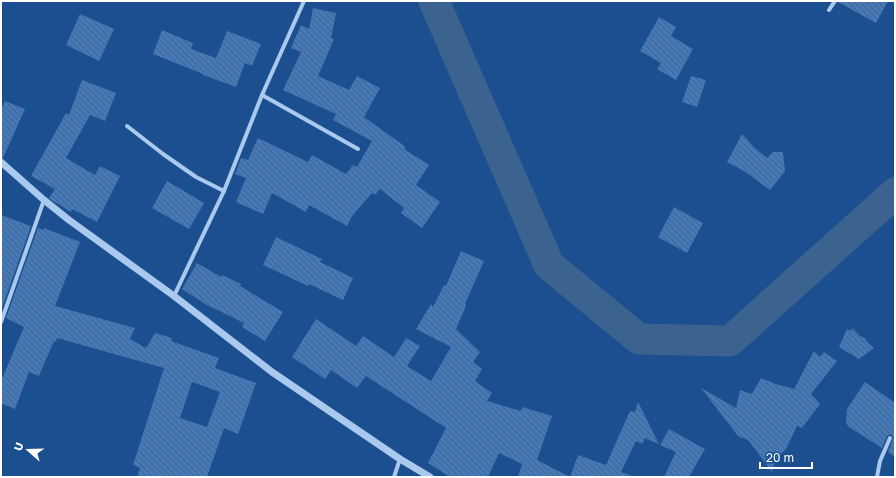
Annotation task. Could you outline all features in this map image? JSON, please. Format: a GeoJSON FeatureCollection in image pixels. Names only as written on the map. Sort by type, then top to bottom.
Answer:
{"type":"FeatureCollection","features":[{"type":"Feature","properties":{"kind":"street"},"geometry":{"type":"LineString","coordinates":[[174,296],[224,191],[262,95],[304,1]]}},
{"type":"Feature","properties":{"kind":"street"},"geometry":{"type":"LineString","coordinates":[[829,10],[836,1]]}},
{"type":"Feature","properties":{"kind":"street"},"geometry":{"type":"LineString","coordinates":[[262,95],[358,149]]}},
{"type":"Feature","properties":{"kind":"street"},"geometry":{"type":"LineString","coordinates":[[126,126],[196,177],[224,191]]}},
{"type":"Feature","properties":{"kind":"street"},"geometry":{"type":"LineString","coordinates":[[1,162],[44,200],[174,296],[272,372],[400,459],[430,477]]}},
{"type":"Feature","properties":{"kind":"street"},"geometry":{"type":"LineString","coordinates":[[1,322],[44,200]]}},
{"type":"Feature","properties":{"kind":"street"},"geometry":{"type":"LineString","coordinates":[[877,477],[880,461],[890,438]]}},
{"type":"Feature","properties":{"kind":"street"},"geometry":{"type":"LineString","coordinates":[[394,477],[400,459]]}},
{"type":"Feature","properties":{"kind":"building"},"geometry":{"type":"Polygon","coordinates":[[[838,1],[888,1],[876,23],[838,1]]]}},
{"type":"Feature","properties":{"kind":"building"},"geometry":{"type":"Polygon","coordinates":[[[313,8],[336,13],[331,38],[334,39],[318,76],[349,90],[357,76],[380,88],[364,117],[406,147],[404,149],[429,165],[416,185],[440,202],[422,228],[401,213],[404,208],[380,189],[375,195],[372,193],[352,216],[347,226],[309,205],[306,212],[272,193],[263,214],[236,202],[246,178],[235,174],[241,158],[248,160],[258,138],[308,162],[312,155],[346,174],[353,165],[357,167],[372,141],[333,120],[336,114],[283,90],[301,52],[291,48],[301,25],[309,29],[313,8]]]}},
{"type":"Feature","properties":{"kind":"building"},"geometry":{"type":"Polygon","coordinates":[[[80,14],[114,29],[99,61],[66,45],[80,14]]]}},
{"type":"Feature","properties":{"kind":"building"},"geometry":{"type":"Polygon","coordinates":[[[659,17],[676,27],[671,36],[693,49],[676,80],[657,69],[661,63],[640,51],[659,17]]]}},
{"type":"Feature","properties":{"kind":"building"},"geometry":{"type":"Polygon","coordinates":[[[162,30],[193,43],[191,49],[216,58],[227,31],[261,44],[252,66],[245,63],[236,87],[153,54],[162,30]]]}},
{"type":"Feature","properties":{"kind":"building"},"geometry":{"type":"Polygon","coordinates":[[[691,76],[706,80],[697,107],[682,102],[691,76]]]}},
{"type":"Feature","properties":{"kind":"building"},"geometry":{"type":"Polygon","coordinates":[[[82,80],[116,93],[105,121],[90,115],[66,158],[95,175],[100,166],[120,176],[97,222],[72,209],[71,212],[53,201],[49,198],[55,189],[31,176],[66,113],[69,115],[82,80]]]}},
{"type":"Feature","properties":{"kind":"building"},"geometry":{"type":"Polygon","coordinates":[[[5,101],[25,109],[3,158],[1,157],[1,110],[5,101]]]}},
{"type":"Feature","properties":{"kind":"building"},"geometry":{"type":"Polygon","coordinates":[[[742,134],[767,158],[773,152],[783,152],[785,171],[770,190],[744,171],[727,162],[742,134]]]}},
{"type":"Feature","properties":{"kind":"building"},"geometry":{"type":"Polygon","coordinates":[[[167,181],[204,203],[189,229],[152,208],[167,181]]]}},
{"type":"Feature","properties":{"kind":"building"},"geometry":{"type":"Polygon","coordinates":[[[674,207],[703,223],[687,253],[658,237],[674,207]]]}},
{"type":"Feature","properties":{"kind":"building"},"geometry":{"type":"Polygon","coordinates":[[[1,215],[31,226],[1,311],[1,215]]]}},
{"type":"Feature","properties":{"kind":"building"},"geometry":{"type":"Polygon","coordinates":[[[38,228],[43,230],[44,228],[80,242],[55,306],[135,328],[130,339],[146,348],[155,333],[172,338],[171,341],[219,358],[215,368],[256,383],[238,434],[224,428],[207,477],[137,477],[140,468],[133,465],[164,368],[57,338],[56,342],[54,341],[39,376],[29,372],[15,409],[1,403],[1,381],[24,327],[6,318],[38,228]],[[192,382],[180,418],[207,427],[220,392],[192,382]]]}},
{"type":"Feature","properties":{"kind":"building"},"geometry":{"type":"Polygon","coordinates":[[[276,237],[322,259],[320,262],[353,278],[343,300],[309,284],[308,286],[263,265],[276,237]]]}},
{"type":"Feature","properties":{"kind":"building"},"geometry":{"type":"Polygon","coordinates":[[[461,251],[484,261],[456,329],[480,352],[473,362],[482,369],[475,381],[492,393],[487,401],[521,411],[522,407],[552,416],[537,460],[570,477],[518,477],[522,464],[499,453],[488,477],[450,477],[428,463],[446,428],[366,376],[357,388],[331,370],[325,379],[292,357],[316,319],[356,346],[363,336],[394,357],[406,338],[420,346],[407,366],[431,381],[451,347],[416,329],[431,304],[433,307],[444,285],[446,286],[461,251]]]}},
{"type":"Feature","properties":{"kind":"building"},"geometry":{"type":"Polygon","coordinates":[[[197,263],[221,277],[222,275],[241,284],[240,286],[283,312],[265,341],[242,327],[244,323],[207,305],[182,289],[197,263]]]}},
{"type":"Feature","properties":{"kind":"building"},"geometry":{"type":"Polygon","coordinates":[[[852,328],[860,336],[866,339],[865,340],[874,348],[859,359],[839,347],[847,329],[851,331],[852,328]]]}},
{"type":"Feature","properties":{"kind":"building"},"geometry":{"type":"Polygon","coordinates":[[[814,351],[820,357],[824,352],[837,361],[811,394],[820,404],[802,428],[797,426],[786,449],[775,460],[772,472],[748,440],[738,436],[701,388],[736,408],[740,390],[752,394],[761,378],[794,389],[814,351]]]}},
{"type":"Feature","properties":{"kind":"building"},"geometry":{"type":"Polygon","coordinates":[[[865,382],[895,403],[895,457],[888,452],[893,439],[892,435],[887,436],[882,448],[849,427],[846,423],[847,409],[865,382]]]}},
{"type":"Feature","properties":{"kind":"building"},"geometry":{"type":"Polygon","coordinates":[[[638,402],[659,444],[645,438],[642,444],[636,441],[621,472],[634,477],[570,477],[578,455],[606,465],[630,411],[635,412],[638,402]]]}},
{"type":"Feature","properties":{"kind":"building"},"geometry":{"type":"Polygon","coordinates":[[[669,429],[705,449],[689,477],[664,477],[676,452],[660,445],[669,429]]]}},
{"type":"Feature","properties":{"kind":"waterway"},"geometry":{"type":"LineString","coordinates":[[434,1],[549,265],[639,339],[730,341],[895,193]]}}]}
